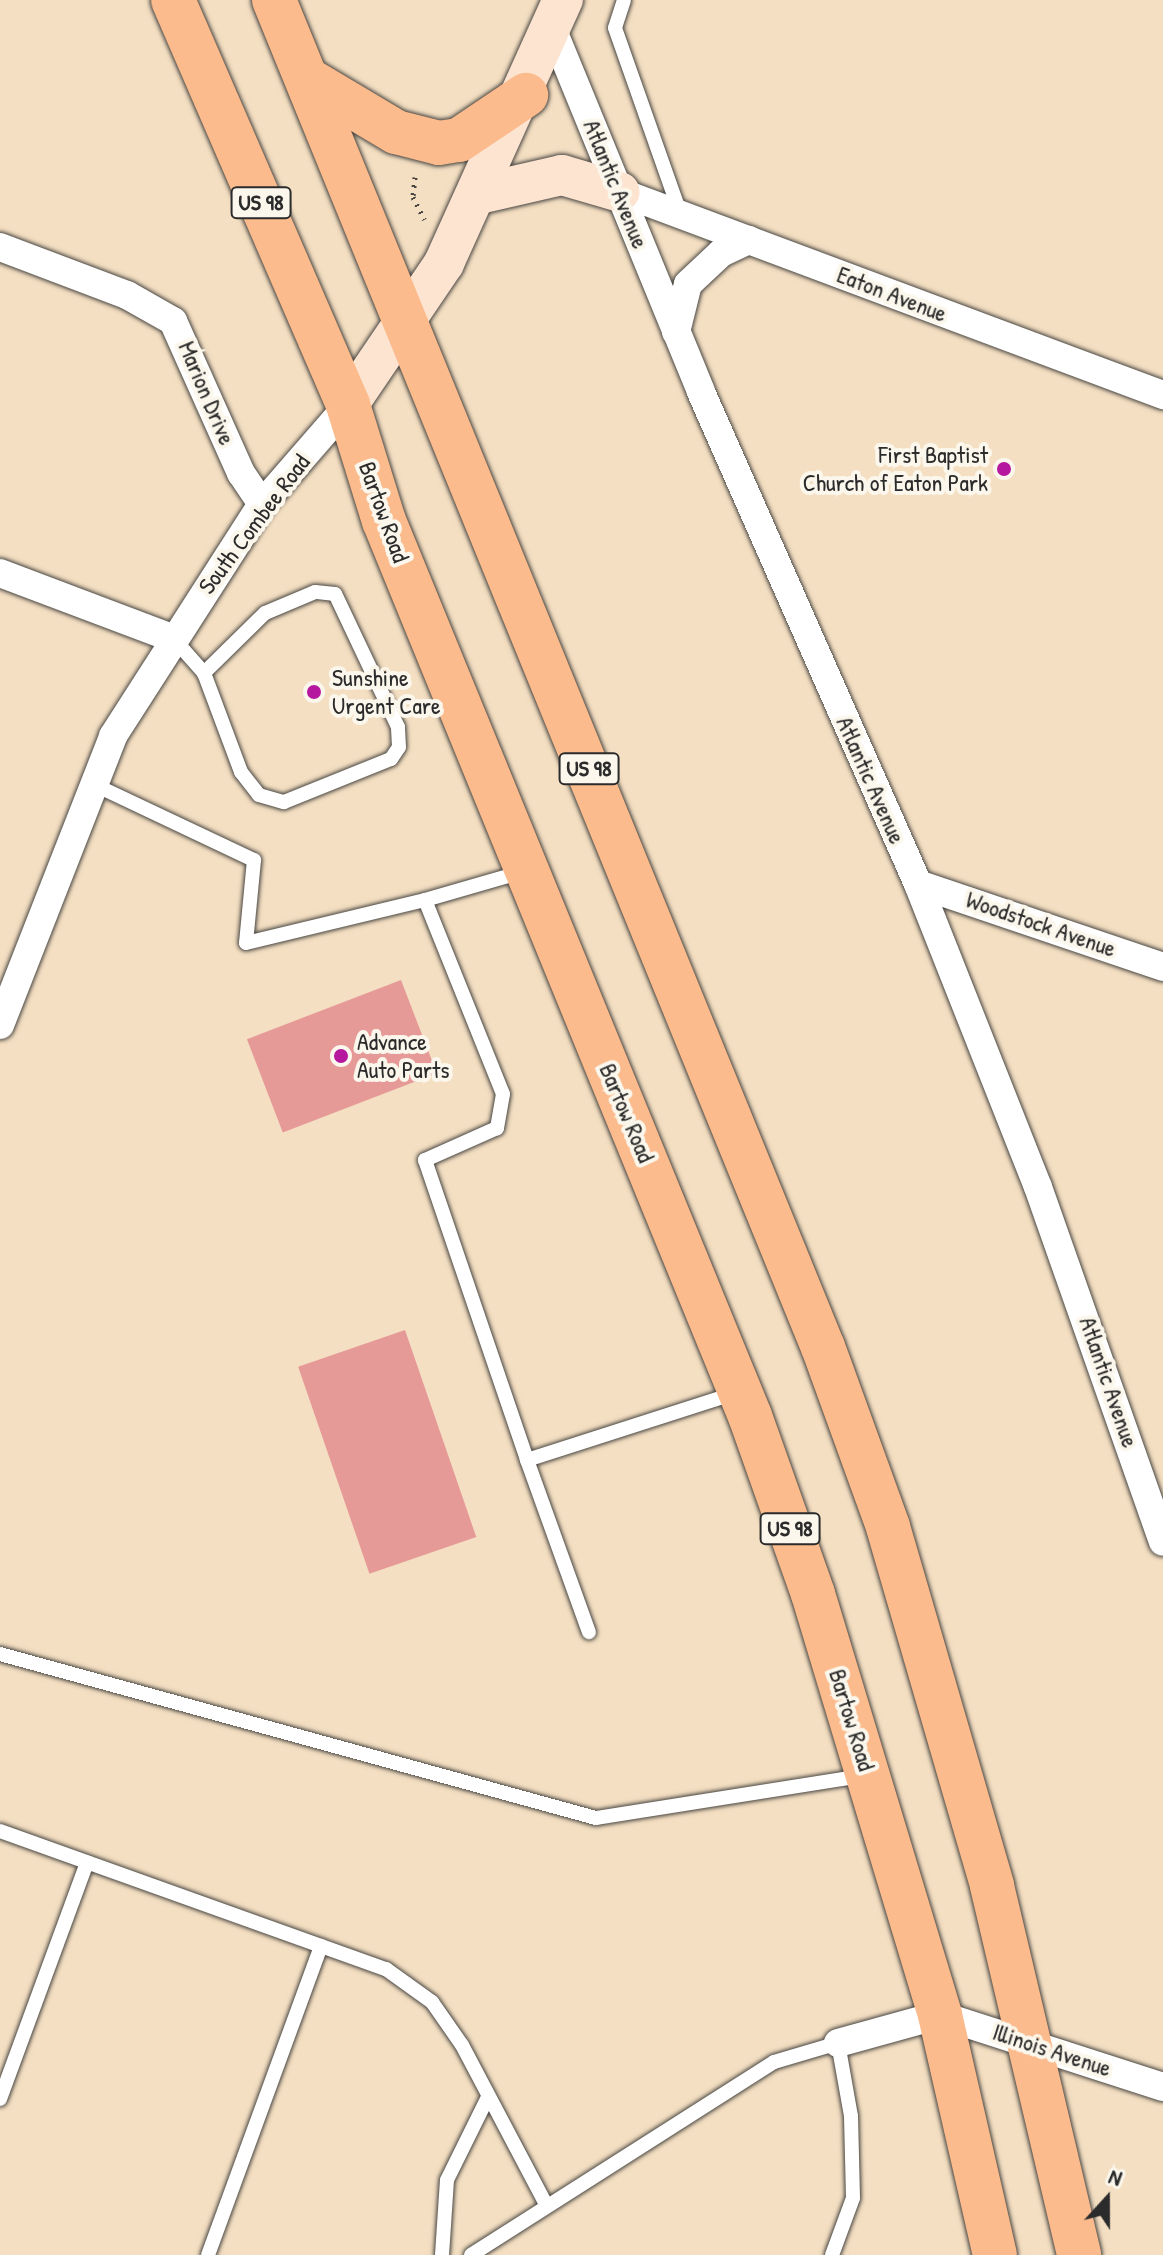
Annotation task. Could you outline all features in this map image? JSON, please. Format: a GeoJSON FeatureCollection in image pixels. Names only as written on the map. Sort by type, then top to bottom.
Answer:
{"type":"FeatureCollection","features":[{"type":"Feature","properties":{"kind":"main road","name":"Bartow Road"},"geometry":{"type":"LineString","coordinates":[[173,0],[348,405],[384,521],[740,1391],[869,1774],[940,2015],[995,2255]]}},
{"type":"Feature","properties":{"kind":"main road","name":"US 98"},"geometry":{"type":"LineString","coordinates":[[274,0],[823,1347],[942,1706],[1031,2040],[1079,2255]]}},
{"type":"Feature","properties":{"kind":"main road","name":"South Combee Road"},"geometry":{"type":"LineString","coordinates":[[348,405],[408,325],[479,194],[526,95],[558,14]]}},
{"type":"Feature","properties":{"kind":"main road"},"geometry":{"type":"LineString","coordinates":[[307,79],[396,132],[439,143],[459,140],[526,95]]}},
{"type":"Feature","properties":{"kind":"main road"},"geometry":{"type":"LineString","coordinates":[[479,194],[562,175],[620,192]]}},
{"type":"Feature","properties":{"kind":"street","name":"Atlantic Avenue"},"geometry":{"type":"LineString","coordinates":[[558,14],[620,192],[676,332],[918,884],[1044,1201],[1163,1541]]}},
{"type":"Feature","properties":{"kind":"street","name":"Eaton Avenue"},"geometry":{"type":"LineString","coordinates":[[620,192],[1163,395]]}},
{"type":"Feature","properties":{"kind":"street"},"geometry":{"type":"LineString","coordinates":[[676,332],[688,284],[721,253],[749,240]]}},
{"type":"Feature","properties":{"kind":"street","name":"Marion Drive"},"geometry":{"type":"LineString","coordinates":[[0,247],[127,295],[173,321],[241,473],[262,504]]}},
{"type":"Feature","properties":{"kind":"street","name":"South Combee Road"},"geometry":{"type":"LineString","coordinates":[[0,1025],[93,784],[172,638],[262,504],[348,405]]}},
{"type":"Feature","properties":{"kind":"street"},"geometry":{"type":"LineString","coordinates":[[0,573],[172,638]]}},
{"type":"Feature","properties":{"kind":"street","name":"Woodstock Avenue"},"geometry":{"type":"LineString","coordinates":[[918,884],[1163,967]]}},
{"type":"Feature","properties":{"kind":"street"},"geometry":{"type":"LineString","coordinates":[[838,2043],[940,2015]]}},
{"type":"Feature","properties":{"kind":"street","name":"Illinois Avenue"},"geometry":{"type":"LineString","coordinates":[[940,2015],[1031,2040],[1163,2087]]}},
{"type":"Feature","properties":{"kind":"lane"},"geometry":{"type":"LineString","coordinates":[[624,0],[615,28],[680,213]]}},
{"type":"Feature","properties":{"kind":"lane"},"geometry":{"type":"LineString","coordinates":[[172,638],[204,673],[241,772],[259,795],[284,802],[391,759],[399,747],[398,727],[347,608],[335,594],[315,592],[265,613],[204,673]]}},
{"type":"Feature","properties":{"kind":"lane"},"geometry":{"type":"LineString","coordinates":[[93,784],[254,860],[246,943],[425,900],[528,870]]}},
{"type":"Feature","properties":{"kind":"lane"},"geometry":{"type":"LineString","coordinates":[[425,900],[503,1094],[497,1128],[425,1160],[589,1632]]}},
{"type":"Feature","properties":{"kind":"lane"},"geometry":{"type":"LineString","coordinates":[[527,1460],[740,1391]]}},
{"type":"Feature","properties":{"kind":"lane"},"geometry":{"type":"LineString","coordinates":[[0,1654],[596,1818],[869,1774]]}},
{"type":"Feature","properties":{"kind":"lane"},"geometry":{"type":"LineString","coordinates":[[0,1831],[386,1969],[432,2002],[546,2204]]}},
{"type":"Feature","properties":{"kind":"lane"},"geometry":{"type":"LineString","coordinates":[[0,2099],[87,1862]]}},
{"type":"Feature","properties":{"kind":"lane"},"geometry":{"type":"LineString","coordinates":[[208,2255],[321,1946]]}},
{"type":"Feature","properties":{"kind":"lane"},"geometry":{"type":"LineString","coordinates":[[471,2255],[546,2204],[774,2062],[838,2043],[851,2116],[853,2198],[832,2255]]}},
{"type":"Feature","properties":{"kind":"lane"},"geometry":{"type":"LineString","coordinates":[[442,2255],[447,2180],[488,2097]]}},
{"type":"Feature","properties":{"kind":"path"},"geometry":{"type":"LineString","coordinates":[[413,197],[424,219]]}},
{"type":"Feature","properties":{"kind":"building","name":"Advance Auto Parts"},"geometry":{"type":"Polygon","coordinates":[[[401,980],[437,1073],[283,1132],[247,1039],[401,980]]]}},
{"type":"Feature","properties":{"kind":"building"},"geometry":{"type":"Polygon","coordinates":[[[405,1330],[476,1537],[369,1574],[298,1367],[405,1330]]]}},
{"type":"Feature","properties":{"kind":"place","name":"First Baptist Church of Eaton Park"},"geometry":{"type":"Point","coordinates":[1004,469]}},
{"type":"Feature","properties":{"kind":"place","name":"Sunshine Urgent Care"},"geometry":{"type":"Point","coordinates":[314,692]}},
{"type":"Feature","properties":{"kind":"place","name":"Advance Auto Parts"},"geometry":{"type":"Point","coordinates":[341,1056]}}]}
